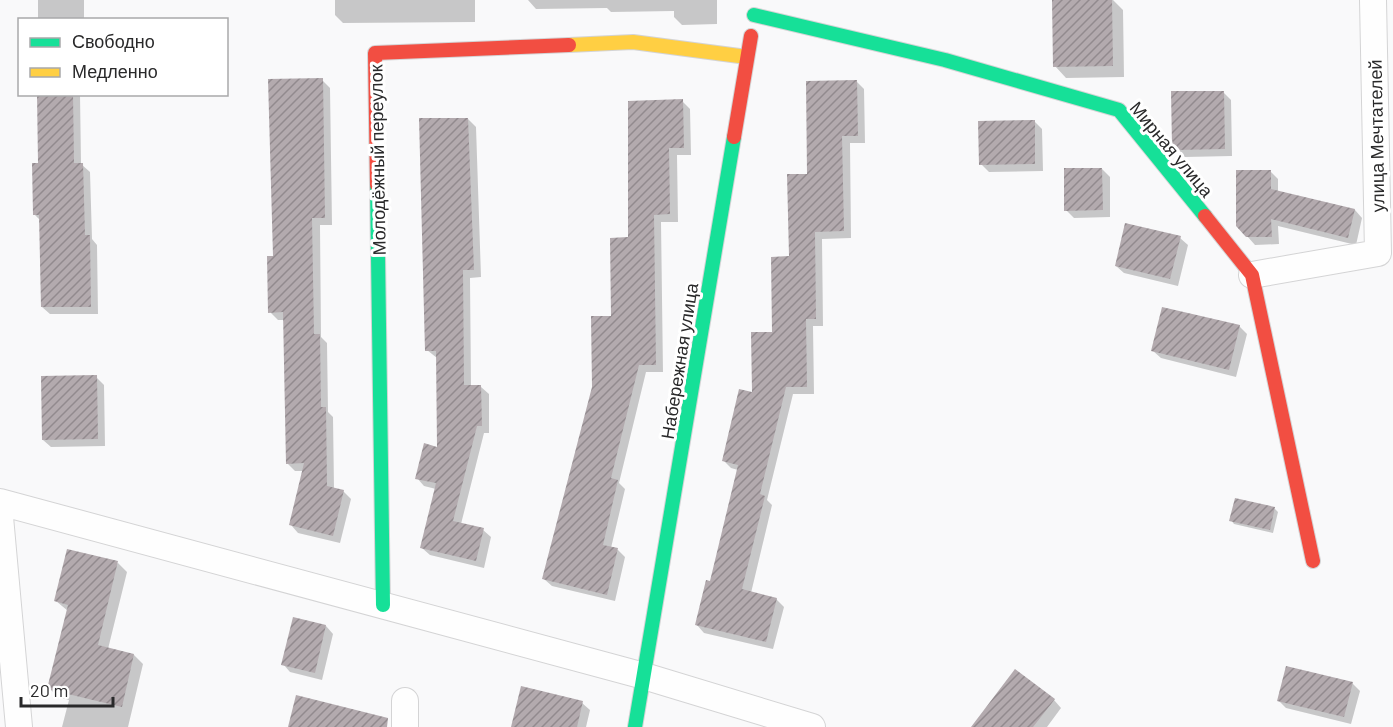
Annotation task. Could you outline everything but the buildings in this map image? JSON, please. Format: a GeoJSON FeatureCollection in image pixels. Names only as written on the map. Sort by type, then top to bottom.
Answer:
{"type":"FeatureCollection","features":[{"type":"Feature","properties":{"kind":"street","name":"Набережная улица"},"geometry":{"type":"LineString","coordinates":[[635,727],[757,0]]}},
{"type":"Feature","properties":{"kind":"street","name":"улица Мечтателей"},"geometry":{"type":"LineString","coordinates":[[1252,275],[1378,253],[1373,0]]}},
{"type":"Feature","properties":{"kind":"street","name":"Мирная улица"},"geometry":{"type":"LineString","coordinates":[[754,15],[945,60],[1119,110],[1252,275],[1313,561]]}},
{"type":"Feature","properties":{"kind":"street","name":"Молодёжный переулок"},"geometry":{"type":"LineString","coordinates":[[383,605],[375,53],[633,42],[747,57]]}},
{"type":"Feature","properties":{"kind":"street"},"geometry":{"type":"LineString","coordinates":[[0,502],[644,676],[812,727]]}},
{"type":"Feature","properties":{"kind":"street"},"geometry":{"type":"LineString","coordinates":[[0,517],[19,727]]}},
{"type":"Feature","properties":{"kind":"street"},"geometry":{"type":"LineString","coordinates":[[405,701],[405,727]]}},
{"type":"Feature","properties":{"kind":"traffic: fast"},"geometry":{"type":"LineString","coordinates":[[754,15],[945,60],[1119,110],[1205,216]]}},
{"type":"Feature","properties":{"kind":"traffic: fast"},"geometry":{"type":"LineString","coordinates":[[635,727],[734,137]]}},
{"type":"Feature","properties":{"kind":"traffic: fast"},"geometry":{"type":"LineString","coordinates":[[377,185],[383,605]]}},
{"type":"Feature","properties":{"kind":"traffic: slow"},"geometry":{"type":"LineString","coordinates":[[569,45],[633,42],[747,57]]}},
{"type":"Feature","properties":{"kind":"traffic: jam"},"geometry":{"type":"LineString","coordinates":[[734,137],[751,36]]}},
{"type":"Feature","properties":{"kind":"traffic: jam"},"geometry":{"type":"LineString","coordinates":[[377,185],[375,53],[569,45]]}},
{"type":"Feature","properties":{"kind":"traffic: jam"},"geometry":{"type":"LineString","coordinates":[[1205,216],[1252,275],[1313,561]]}}]}
